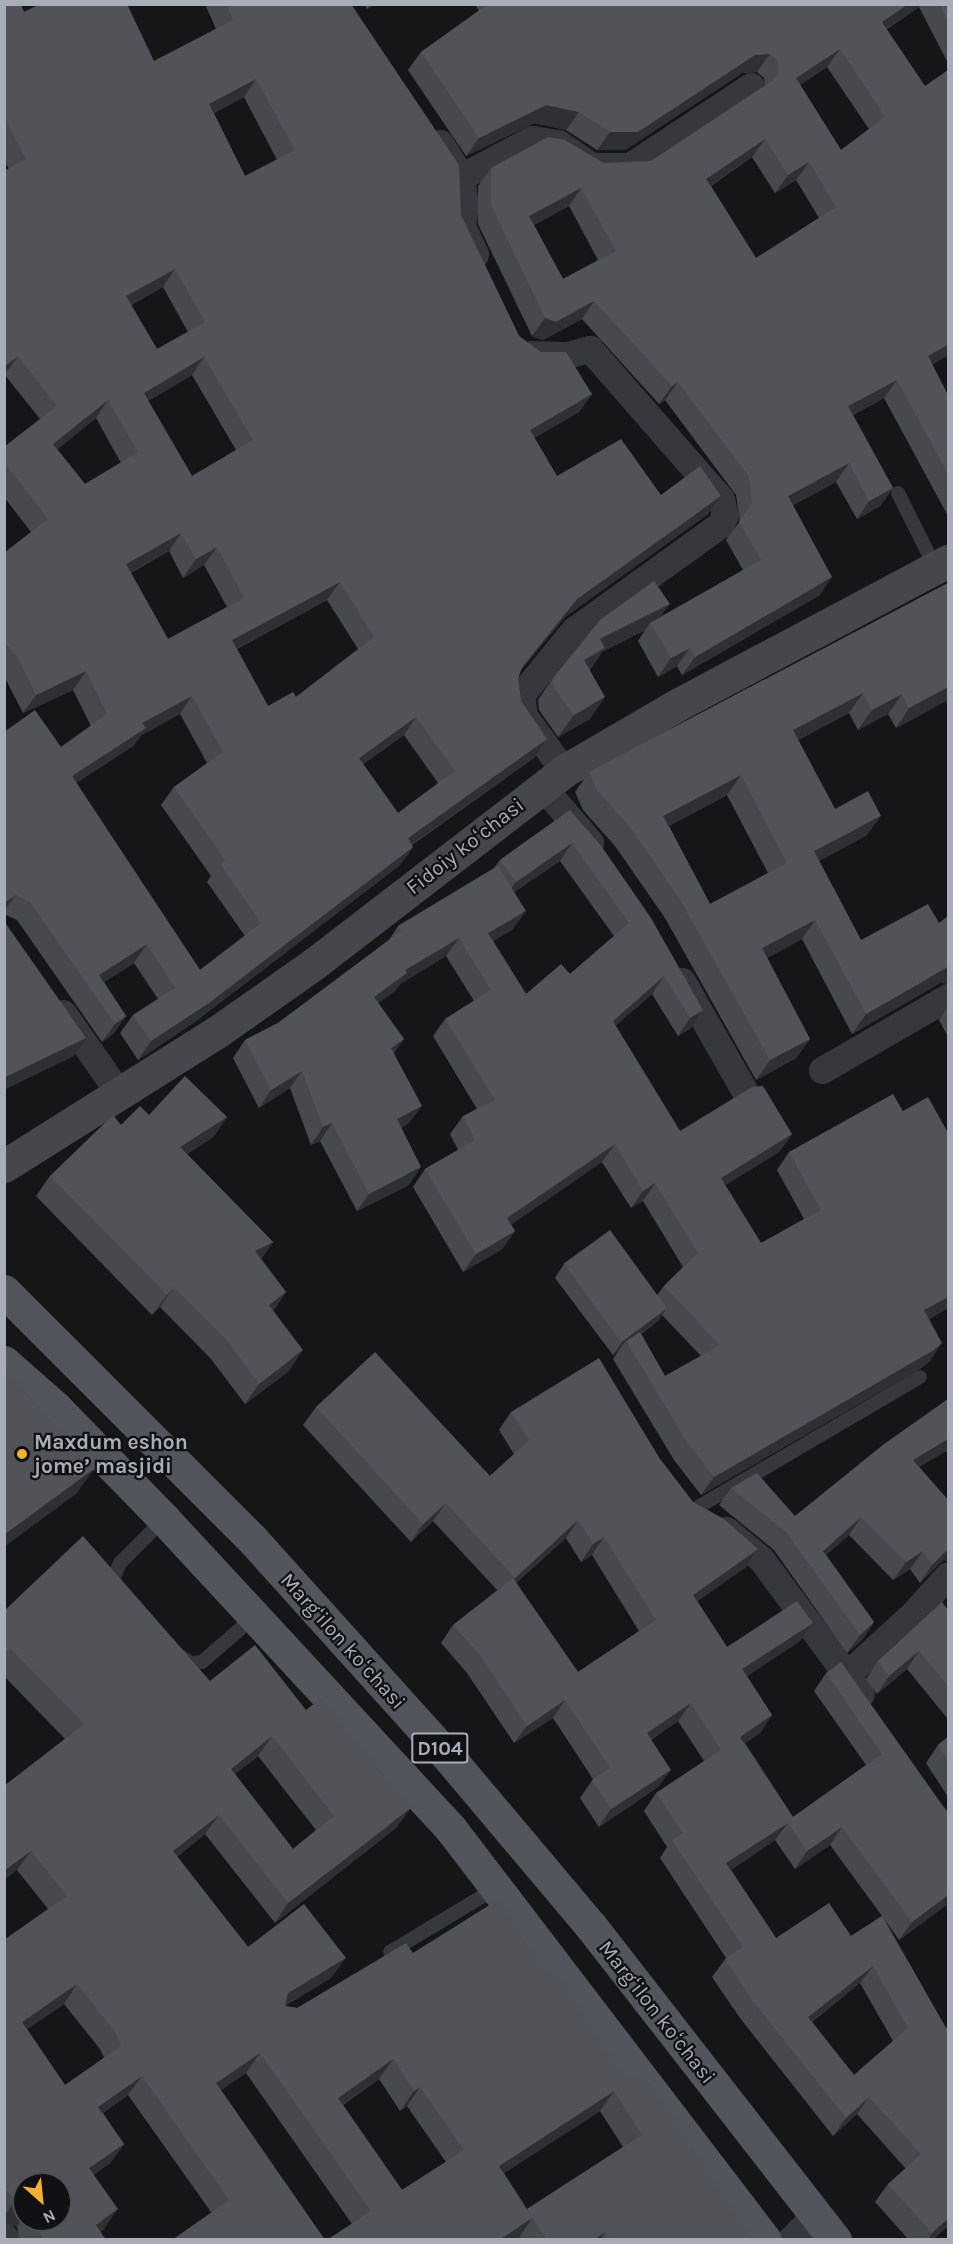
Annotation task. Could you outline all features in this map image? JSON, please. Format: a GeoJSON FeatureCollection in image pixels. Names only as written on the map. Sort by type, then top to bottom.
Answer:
{"type":"FeatureCollection","features":[{"type":"Feature","properties":{"kind":"main road","name":"Margʻilon koʻchasi"},"geometry":{"type":"LineString","coordinates":[[4,1291],[252,1539],[444,1753],[590,1925],[836,2240]]}},
{"type":"Feature","properties":{"kind":"main road","name":"D104"},"geometry":{"type":"LineString","coordinates":[[4,1362],[56,1408],[164,1519],[451,1829],[765,2240]]}},
{"type":"Feature","properties":{"kind":"street"},"geometry":{"type":"LineString","coordinates":[[461,177],[532,139],[558,143],[592,166],[630,166],[751,86]]}},
{"type":"Feature","properties":{"kind":"street"},"geometry":{"type":"LineString","coordinates":[[428,124],[461,177],[465,206],[462,226],[486,276]]}},
{"type":"Feature","properties":{"kind":"street"},"geometry":{"type":"LineString","coordinates":[[515,337],[520,347],[536,357],[590,349],[721,499],[724,515],[721,524],[574,630],[521,695],[524,716],[553,778],[608,864]]}},
{"type":"Feature","properties":{"kind":"street","name":"Fidoiy koʻchasi"},"geometry":{"type":"LineString","coordinates":[[4,1166],[217,1032],[315,963],[553,778],[677,705],[942,564]]}},
{"type":"Feature","properties":{"kind":"street"},"geometry":{"type":"LineString","coordinates":[[669,957],[744,1090]]}},
{"type":"Feature","properties":{"kind":"street"},"geometry":{"type":"LineString","coordinates":[[45,988],[119,1093]]}},
{"type":"Feature","properties":{"kind":"street"},"geometry":{"type":"LineString","coordinates":[[822,1070],[948,997]]}},
{"type":"Feature","properties":{"kind":"street"},"geometry":{"type":"LineString","coordinates":[[687,1501],[720,1524],[761,1559],[875,1714]]}},
{"type":"Feature","properties":{"kind":"street"},"geometry":{"type":"LineString","coordinates":[[845,1676],[911,1616],[948,1575]]}},
{"type":"Feature","properties":{"kind":"street"},"geometry":{"type":"LineString","coordinates":[[790,2240],[815,2215]]}},
{"type":"Feature","properties":{"kind":"lane"},"geometry":{"type":"LineString","coordinates":[[898,493],[942,564]]}},
{"type":"Feature","properties":{"kind":"lane"},"geometry":{"type":"LineString","coordinates":[[687,1501],[920,1377]]}},
{"type":"Feature","properties":{"kind":"lane"},"geometry":{"type":"LineString","coordinates":[[125,1605],[115,1590],[114,1577],[120,1563],[164,1519]]}},
{"type":"Feature","properties":{"kind":"lane"},"geometry":{"type":"LineString","coordinates":[[164,1642],[191,1663],[202,1662],[255,1617]]}},
{"type":"Feature","properties":{"kind":"lane"},"geometry":{"type":"LineString","coordinates":[[378,1960],[496,1888]]}},
{"type":"Feature","properties":{"kind":"building"},"geometry":{"type":"Polygon","coordinates":[[[4,4],[21,4],[24,12],[40,4],[127,4],[154,61],[233,20],[226,4],[351,4],[459,165],[461,215],[519,336],[541,352],[566,352],[592,394],[530,430],[557,476],[621,439],[661,495],[700,466],[721,496],[577,599],[522,667],[518,679],[521,701],[547,739],[408,838],[413,847],[209,1003],[151,1041],[133,1015],[175,988],[147,944],[99,975],[126,1016],[115,1024],[30,902],[16,895],[4,903],[4,732],[35,710],[61,747],[107,714],[86,671],[36,695],[19,660],[4,641],[4,553],[48,519],[4,462],[4,447],[57,406],[18,356],[4,367],[4,171],[26,159],[4,117],[4,4]],[[256,79],[209,104],[245,176],[295,150],[256,79]],[[175,269],[126,296],[157,349],[205,322],[175,269]],[[204,357],[144,393],[192,476],[253,440],[204,357]],[[108,400],[53,444],[85,484],[138,452],[108,400]],[[181,533],[126,564],[168,639],[244,598],[217,547],[196,559],[181,533]],[[340,582],[232,640],[268,706],[293,692],[296,697],[374,637],[340,582]],[[192,696],[142,723],[146,728],[72,776],[200,970],[261,923],[220,864],[225,860],[174,787],[223,752],[192,696]],[[416,717],[359,758],[398,813],[455,771],[416,717]]]}},
{"type":"Feature","properties":{"kind":"building"},"geometry":{"type":"Polygon","coordinates":[[[488,4],[908,4],[882,22],[925,86],[948,70],[948,345],[928,356],[948,395],[948,474],[897,380],[848,406],[893,488],[869,501],[849,463],[788,496],[832,577],[695,657],[690,648],[671,658],[650,623],[761,560],[739,521],[752,503],[749,477],[678,382],[672,386],[594,301],[556,322],[545,318],[491,205],[491,168],[548,137],[565,140],[604,163],[651,161],[772,81],[778,74],[777,60],[770,54],[755,55],[638,132],[610,132],[579,112],[546,105],[479,138],[421,52],[488,4]],[[840,49],[796,78],[841,150],[885,117],[840,49]],[[765,139],[706,179],[756,258],[836,207],[809,162],[788,175],[765,139]],[[581,188],[529,216],[563,279],[616,251],[581,188]]]}},
{"type":"Feature","properties":{"kind":"building"},"geometry":{"type":"Polygon","coordinates":[[[940,4],[948,4],[948,21],[940,4]]]}},
{"type":"Feature","properties":{"kind":"building"},"geometry":{"type":"Polygon","coordinates":[[[654,581],[670,604],[600,639],[605,648],[584,660],[605,697],[574,715],[554,688],[553,678],[600,620],[654,581]]]}},
{"type":"Feature","properties":{"kind":"building"},"geometry":{"type":"Polygon","coordinates":[[[948,583],[948,687],[909,708],[902,694],[872,710],[863,693],[793,730],[835,809],[868,791],[881,816],[814,851],[861,940],[928,904],[939,923],[948,916],[948,967],[866,1014],[815,920],[762,948],[810,1039],[770,1060],[679,898],[629,826],[597,790],[589,772],[948,583]],[[741,775],[663,816],[710,904],[787,863],[741,775]]]}},
{"type":"Feature","properties":{"kind":"building"},"geometry":{"type":"Polygon","coordinates":[[[570,810],[602,847],[651,918],[703,1010],[690,1018],[664,976],[613,1021],[680,1131],[752,1087],[763,1086],[792,1134],[721,1178],[761,1243],[821,1210],[789,1152],[893,1094],[903,1111],[928,1097],[948,1133],[948,1297],[924,1310],[942,1343],[934,1350],[714,1477],[687,1442],[626,1341],[640,1332],[665,1376],[720,1345],[664,1286],[698,1253],[655,1183],[643,1191],[615,1144],[507,1218],[515,1231],[476,1254],[425,1169],[475,1140],[463,1116],[495,1100],[445,1019],[491,990],[459,938],[405,970],[407,973],[374,997],[404,1039],[391,1048],[422,1106],[397,1119],[421,1167],[369,1194],[332,1123],[323,1127],[302,1071],[271,1090],[245,1040],[278,1023],[401,931],[398,926],[498,866],[526,911],[488,933],[526,994],[561,964],[570,974],[629,923],[572,843],[516,882],[500,860],[570,810]]]}},
{"type":"Feature","properties":{"kind":"building"},"geometry":{"type":"Polygon","coordinates":[[[4,921],[86,1038],[4,1078],[4,921]]]}},
{"type":"Feature","properties":{"kind":"building"},"geometry":{"type":"Polygon","coordinates":[[[185,1076],[227,1117],[180,1147],[273,1242],[255,1251],[286,1292],[269,1305],[303,1350],[259,1384],[225,1338],[174,1287],[167,1295],[50,1176],[113,1115],[121,1125],[140,1106],[149,1115],[185,1076]]]}},
{"type":"Feature","properties":{"kind":"building"},"geometry":{"type":"Polygon","coordinates":[[[610,1230],[667,1308],[621,1342],[564,1264],[610,1230]]]}},
{"type":"Feature","properties":{"kind":"building"},"geometry":{"type":"Polygon","coordinates":[[[375,1352],[490,1476],[529,1440],[511,1412],[599,1358],[660,1459],[693,1502],[724,1519],[758,1549],[693,1595],[727,1647],[797,1601],[813,1623],[742,1669],[772,1715],[740,1737],[793,1817],[882,1754],[826,1673],[841,1662],[948,1813],[948,1895],[912,1922],[842,1827],[807,1851],[788,1823],[726,1863],[776,1938],[829,1903],[851,1936],[882,1916],[946,2028],[948,2026],[948,2219],[932,2233],[888,2184],[921,2154],[869,2097],[846,2118],[752,2000],[725,1959],[743,1947],[672,1840],[683,1833],[656,1793],[721,1750],[691,1703],[647,1733],[671,1770],[611,1809],[592,1780],[610,1768],[565,1700],[527,1726],[480,1655],[453,1625],[513,1578],[578,1672],[656,1620],[604,1537],[593,1544],[578,1520],[515,1578],[446,1503],[423,1524],[316,1407],[375,1352]],[[873,1966],[808,2017],[854,2075],[908,2028],[873,1966]]]}},
{"type":"Feature","properties":{"kind":"building"},"geometry":{"type":"Polygon","coordinates":[[[4,1368],[94,1469],[4,1535],[4,1368]]]}},
{"type":"Feature","properties":{"kind":"building"},"geometry":{"type":"Polygon","coordinates":[[[948,1399],[948,1439],[913,1460],[948,1500],[948,1549],[932,1565],[923,1551],[906,1562],[861,1517],[823,1551],[874,1622],[860,1635],[786,1532],[731,1488],[757,1473],[795,1516],[884,1444],[948,1399]]]}},
{"type":"Feature","properties":{"kind":"building"},"geometry":{"type":"Polygon","coordinates":[[[83,1536],[210,1681],[255,1645],[306,1710],[321,1698],[411,1808],[288,1903],[219,1815],[173,1851],[248,1947],[304,1904],[346,1958],[288,1993],[285,2006],[297,2008],[406,1943],[413,1953],[499,1899],[546,1973],[554,1968],[627,2082],[642,2073],[654,2088],[752,2240],[610,2240],[605,2232],[594,2240],[547,2240],[527,2209],[642,2135],[614,2091],[499,2166],[532,2218],[499,2240],[327,2240],[371,2211],[260,2053],[216,2083],[325,2240],[172,2240],[229,2200],[142,2076],[98,2107],[124,2144],[89,2168],[118,2209],[96,2225],[106,2240],[45,2240],[39,2232],[72,2232],[72,2172],[12,2172],[12,2197],[4,2187],[4,1940],[67,1896],[31,1851],[4,1871],[4,1786],[84,1724],[10,1648],[4,1654],[4,1611],[83,1536]],[[272,1736],[231,1769],[293,1849],[334,1816],[272,1736]],[[77,1984],[22,2022],[65,2085],[121,2046],[114,2030],[77,1984]],[[393,2059],[338,2098],[402,2190],[464,2150],[420,2087],[414,2091],[393,2059]]]}},
{"type":"Feature","properties":{"kind":"building"},"geometry":{"type":"Polygon","coordinates":[[[942,1602],[948,1610],[948,1686],[919,1651],[889,1676],[878,1661],[942,1602]]]}},
{"type":"Feature","properties":{"kind":"building"},"geometry":{"type":"Polygon","coordinates":[[[948,1737],[948,1760],[938,1745],[948,1737]]]}},
{"type":"Feature","properties":{"kind":"place","name":"Maxdum eshon jome’ masjidi"},"geometry":{"type":"Point","coordinates":[22,1454]}}]}
